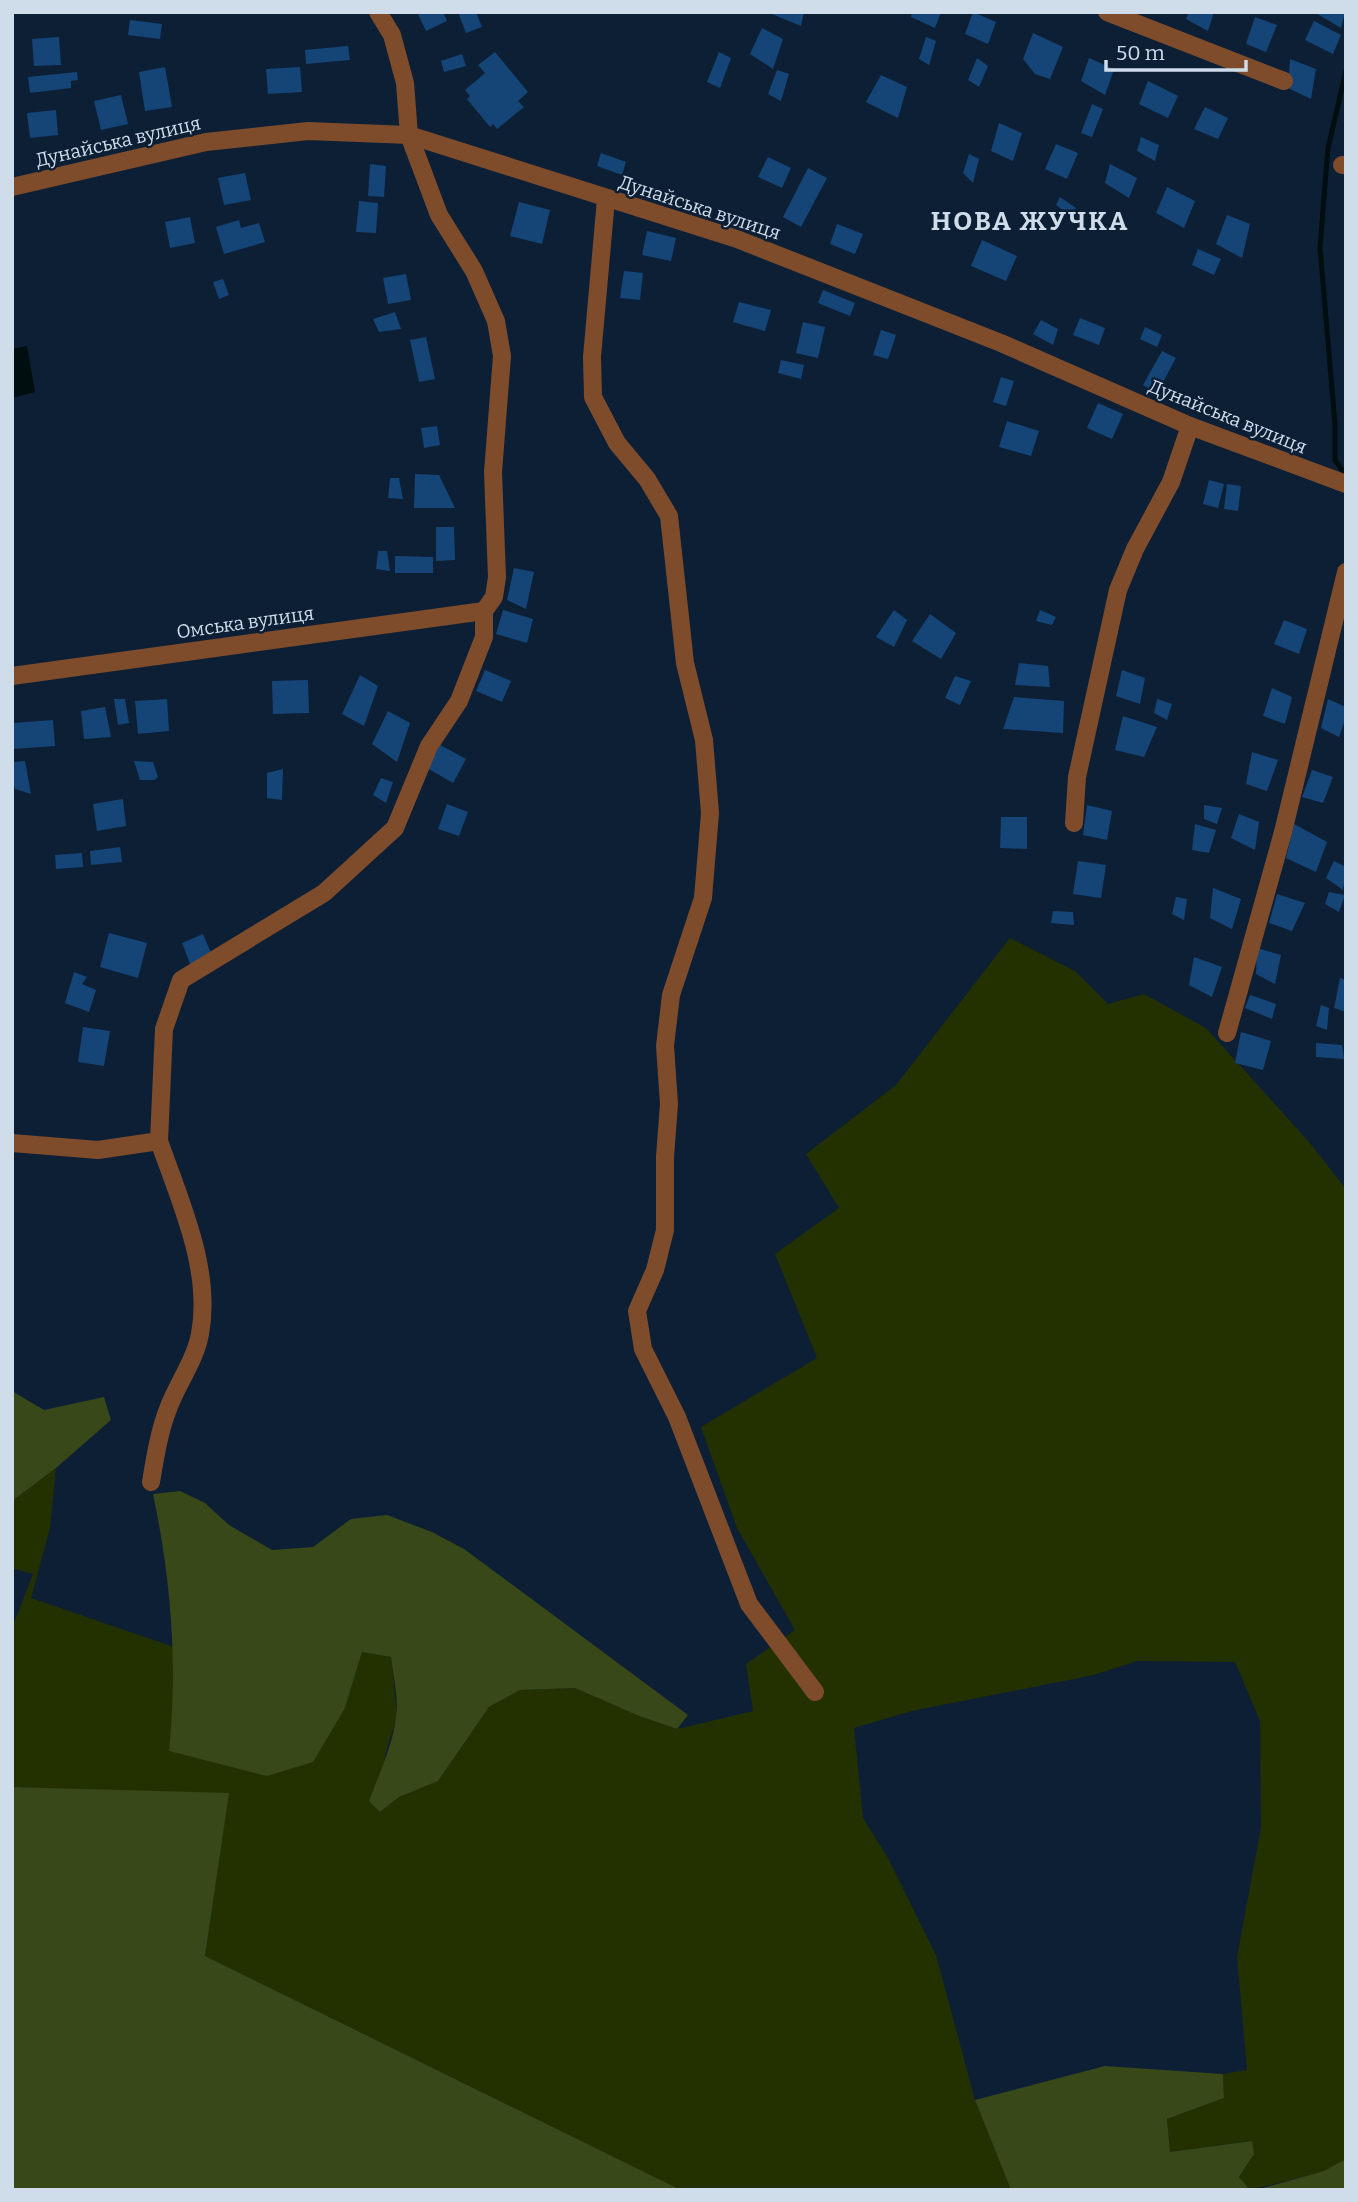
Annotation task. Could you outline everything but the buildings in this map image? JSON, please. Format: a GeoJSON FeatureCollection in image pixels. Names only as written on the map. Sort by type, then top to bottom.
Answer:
{"type":"FeatureCollection","features":[{"type":"Feature","properties":{"kind":"street"},"geometry":{"type":"LineString","coordinates":[[151,1482],[168,1408],[183,1380],[200,1336],[204,1298],[194,1248],[159,1141],[164,1029],[181,980],[324,893],[395,828],[429,746],[459,701],[484,637],[484,611],[494,597],[497,577],[493,472],[502,356],[496,321],[474,271],[439,215],[409,135],[405,83],[392,35],[378,12]]}},
{"type":"Feature","properties":{"kind":"street"},"geometry":{"type":"LineString","coordinates":[[1107,12],[1284,81]]}},
{"type":"Feature","properties":{"kind":"street","name":"Дунайська вулиця"},"geometry":{"type":"LineString","coordinates":[[12,187],[206,142],[308,131],[409,135],[737,239],[1002,343],[1190,426],[1346,485]]}},
{"type":"Feature","properties":{"kind":"street"},"geometry":{"type":"LineString","coordinates":[[607,199],[592,357],[593,397],[617,443],[647,479],[669,516],[685,663],[704,740],[710,813],[703,898],[671,995],[665,1046],[669,1104],[665,1157],[665,1230],[655,1270],[637,1311],[643,1349],[677,1417],[750,1604],[815,1692]]}},
{"type":"Feature","properties":{"kind":"street"},"geometry":{"type":"LineString","coordinates":[[1074,824],[1077,777],[1118,590],[1135,550],[1171,482],[1190,426]]}},
{"type":"Feature","properties":{"kind":"street"},"geometry":{"type":"LineString","coordinates":[[1227,1033],[1283,832],[1346,572]]}},
{"type":"Feature","properties":{"kind":"street","name":"Омська вулиця"},"geometry":{"type":"LineString","coordinates":[[12,676],[484,611]]}},
{"type":"Feature","properties":{"kind":"street"},"geometry":{"type":"LineString","coordinates":[[12,1143],[98,1150],[159,1141]]}},
{"type":"Feature","properties":{"kind":"green space"},"geometry":{"type":"Polygon","coordinates":[[[1010,938],[1075,971],[1108,1004],[1144,994],[1206,1028],[1309,1142],[1346,1189],[1346,2159],[1325,2171],[1250,2190],[1239,2177],[1254,2154],[1251,2141],[1170,2152],[1167,2119],[1224,2098],[1223,2074],[1247,2070],[1237,1957],[1261,1827],[1260,1721],[1235,1662],[1137,1661],[1094,1675],[912,1711],[854,1728],[863,1818],[888,1858],[936,1955],[975,2100],[1011,2190],[681,2190],[205,1956],[228,1794],[12,1787],[12,1628],[33,1574],[12,1568],[12,1501],[56,1468],[50,1528],[31,1598],[174,1647],[174,1705],[169,1751],[345,1708],[362,1652],[391,1657],[397,1716],[385,1756],[380,1812],[399,1797],[438,1781],[489,1707],[520,1690],[575,1688],[639,1716],[677,1729],[753,1711],[746,1664],[795,1630],[737,1528],[701,1427],[817,1358],[775,1254],[839,1208],[806,1154],[896,1085],[1010,938]]]}},
{"type":"Feature","properties":{"kind":"green space"},"geometry":{"type":"Polygon","coordinates":[[[12,1391],[44,1410],[104,1397],[111,1420],[56,1468],[12,1501],[12,1391]]]}},
{"type":"Feature","properties":{"kind":"green space"},"geometry":{"type":"Polygon","coordinates":[[[180,1491],[205,1503],[229,1525],[272,1550],[313,1547],[351,1519],[387,1515],[432,1532],[464,1549],[688,1715],[677,1729],[639,1716],[575,1688],[520,1690],[489,1707],[438,1781],[399,1797],[380,1812],[369,1801],[392,1738],[397,1710],[396,1695],[391,1657],[362,1652],[345,1708],[313,1762],[267,1776],[169,1751],[173,1654],[164,1558],[153,1494],[180,1491]]]}},
{"type":"Feature","properties":{"kind":"green space"},"geometry":{"type":"Polygon","coordinates":[[[12,1787],[229,1793],[205,1956],[681,2190],[12,2190],[12,1787]]]}},
{"type":"Feature","properties":{"kind":"green space"},"geometry":{"type":"Polygon","coordinates":[[[1105,2066],[1223,2074],[1224,2098],[1167,2119],[1170,2152],[1252,2141],[1254,2154],[1239,2177],[1250,2190],[1011,2190],[975,2100],[1105,2066]]]}},
{"type":"Feature","properties":{"kind":"green space"},"geometry":{"type":"Polygon","coordinates":[[[1346,2159],[1346,2190],[1256,2190],[1324,2171],[1346,2159]]]}},
{"type":"Feature","properties":{"kind":"shaded area"},"geometry":{"type":"Polygon","coordinates":[[[27,346],[35,392],[12,398],[12,349],[27,346]]]}},
{"type":"Feature","properties":{"kind":"waterway"},"geometry":{"type":"LineString","coordinates":[[1346,71],[1328,148],[1320,247],[1335,425],[1335,460],[1342,470],[1346,471]]}},
{"type":"Feature","properties":{"kind":"district","name":"НОВА ЖУЧКА"},"geometry":{"type":"Point","coordinates":[1030,221]}}]}
